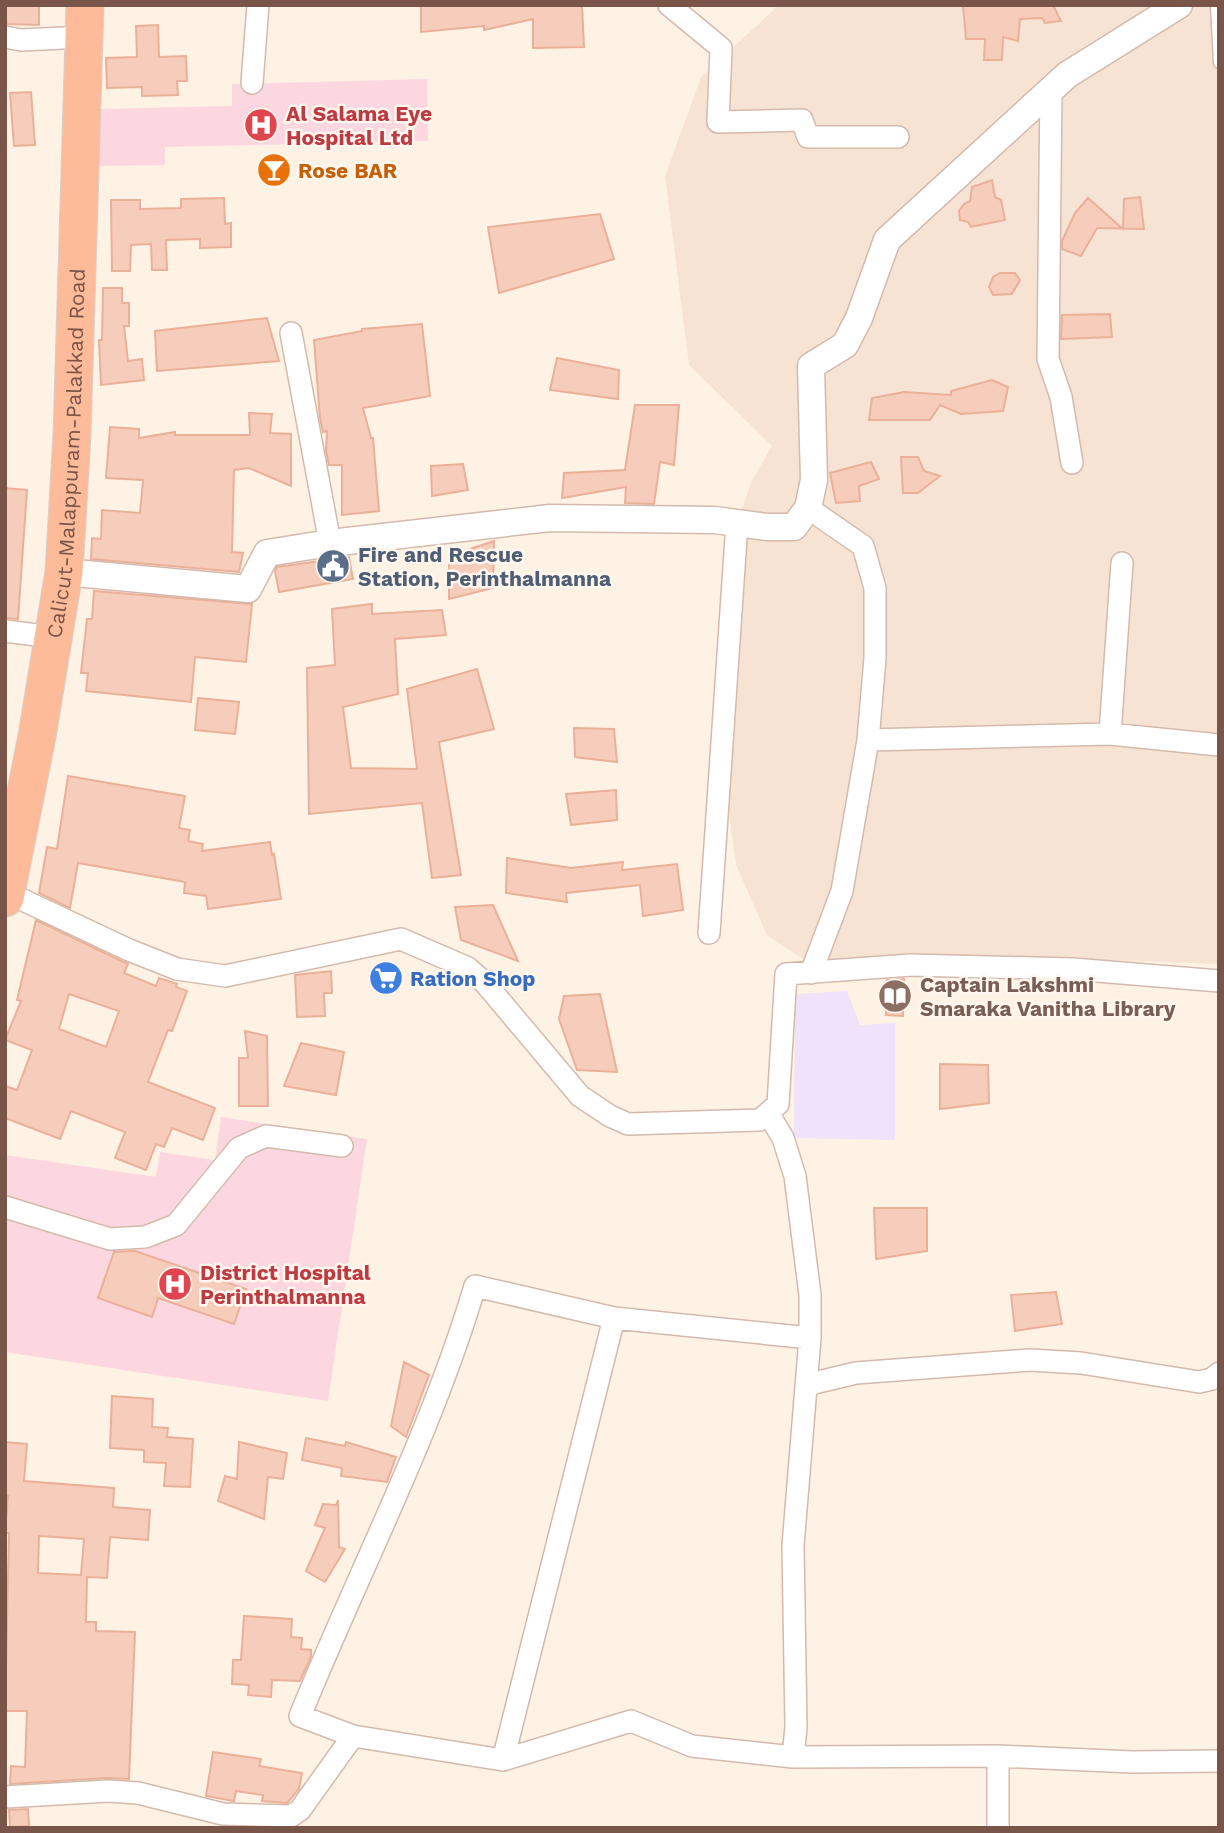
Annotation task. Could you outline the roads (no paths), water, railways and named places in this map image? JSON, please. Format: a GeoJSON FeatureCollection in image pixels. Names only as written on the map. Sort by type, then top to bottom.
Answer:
{"type":"FeatureCollection","features":[{"type":"Feature","properties":{"kind":"highway","name":"Calicut-Malappuram-Palakkad Road"},"geometry":{"type":"LineString","coordinates":[[6,895],[64,572],[72,420],[84,21]]}},
{"type":"Feature","properties":{"kind":"street"},"geometry":{"type":"LineString","coordinates":[[252,83],[258,5]]}},
{"type":"Feature","properties":{"kind":"street"},"geometry":{"type":"LineString","coordinates":[[669,5],[721,47],[718,122],[802,120],[808,137],[898,137]]}},
{"type":"Feature","properties":{"kind":"street"},"geometry":{"type":"LineString","coordinates":[[64,572],[248,589],[267,553],[330,543],[550,518],[715,520],[767,527],[794,527],[808,508],[814,480],[811,366],[845,345],[859,318],[887,240],[1067,75],[1180,5]]}},
{"type":"Feature","properties":{"kind":"street"},"geometry":{"type":"LineString","coordinates":[[5,37],[21,40],[84,21]]}},
{"type":"Feature","properties":{"kind":"street"},"geometry":{"type":"LineString","coordinates":[[1051,89],[1048,359],[1061,397],[1072,463]]}},
{"type":"Feature","properties":{"kind":"street"},"geometry":{"type":"LineString","coordinates":[[291,333],[330,543]]}},
{"type":"Feature","properties":{"kind":"street"},"geometry":{"type":"LineString","coordinates":[[808,508],[863,546],[875,588],[875,659],[869,740],[842,891],[811,972]]}},
{"type":"Feature","properties":{"kind":"street"},"geometry":{"type":"LineString","coordinates":[[709,933],[737,523]]}},
{"type":"Feature","properties":{"kind":"street"},"geometry":{"type":"LineString","coordinates":[[1110,734],[1122,563]]}},
{"type":"Feature","properties":{"kind":"street"},"geometry":{"type":"LineString","coordinates":[[5,631],[54,637]]}},
{"type":"Feature","properties":{"kind":"street"},"geometry":{"type":"LineString","coordinates":[[869,740],[1110,734],[1219,745]]}},
{"type":"Feature","properties":{"kind":"street"},"geometry":{"type":"LineString","coordinates":[[6,895],[177,969],[225,976],[401,939],[468,968],[485,983],[580,1096],[610,1116],[628,1124],[642,1125],[760,1120],[778,1104],[786,974],[911,965],[1073,969],[1219,981]]}},
{"type":"Feature","properties":{"kind":"street"},"geometry":{"type":"LineString","coordinates":[[768,1113],[783,1138],[795,1176],[810,1296],[810,1338],[793,1546],[796,1727],[793,1757]]}},
{"type":"Feature","properties":{"kind":"street"},"geometry":{"type":"LineString","coordinates":[[5,1206],[110,1239],[145,1237],[176,1225],[239,1148],[266,1136],[342,1146]]}},
{"type":"Feature","properties":{"kind":"street"},"geometry":{"type":"LineString","coordinates":[[810,1338],[614,1318],[475,1286],[461,1331],[416,1446],[300,1716],[353,1736],[503,1760],[631,1721],[692,1746],[793,1757],[998,1756],[1132,1762],[1219,1761]]}},
{"type":"Feature","properties":{"kind":"street"},"geometry":{"type":"LineString","coordinates":[[503,1760],[614,1318]]}},
{"type":"Feature","properties":{"kind":"street"},"geometry":{"type":"LineString","coordinates":[[806,1387],[856,1373],[1001,1361],[1081,1363],[1199,1382],[1212,1379],[1219,1373]]}},
{"type":"Feature","properties":{"kind":"street"},"geometry":{"type":"LineString","coordinates":[[5,1797],[108,1791],[138,1793],[223,1814],[291,1816],[300,1810],[353,1736]]}},
{"type":"Feature","properties":{"kind":"street"},"geometry":{"type":"LineString","coordinates":[[998,1756],[998,1828]]}},
{"type":"Feature","properties":{"kind":"lane"},"geometry":{"type":"LineString","coordinates":[[1216,5],[1219,63]]}},
{"type":"Feature","properties":{"kind":"place","name":"Al Salama Eye Hospital Ltd"},"geometry":{"type":"Point","coordinates":[261,125]}},
{"type":"Feature","properties":{"kind":"place","name":"Rose BAR"},"geometry":{"type":"Point","coordinates":[274,170]}},
{"type":"Feature","properties":{"kind":"place","name":"Fire and Rescue Station, Perinthalmanna"},"geometry":{"type":"Point","coordinates":[333,566]}},
{"type":"Feature","properties":{"kind":"place","name":"Ration Shop"},"geometry":{"type":"Point","coordinates":[386,978]}},
{"type":"Feature","properties":{"kind":"place","name":"Captain Lakshmi Smaraka Vanitha Library"},"geometry":{"type":"Point","coordinates":[895,996]}},
{"type":"Feature","properties":{"kind":"place","name":"District Hospital Perinthalmanna"},"geometry":{"type":"Point","coordinates":[175,1284]}}]}
